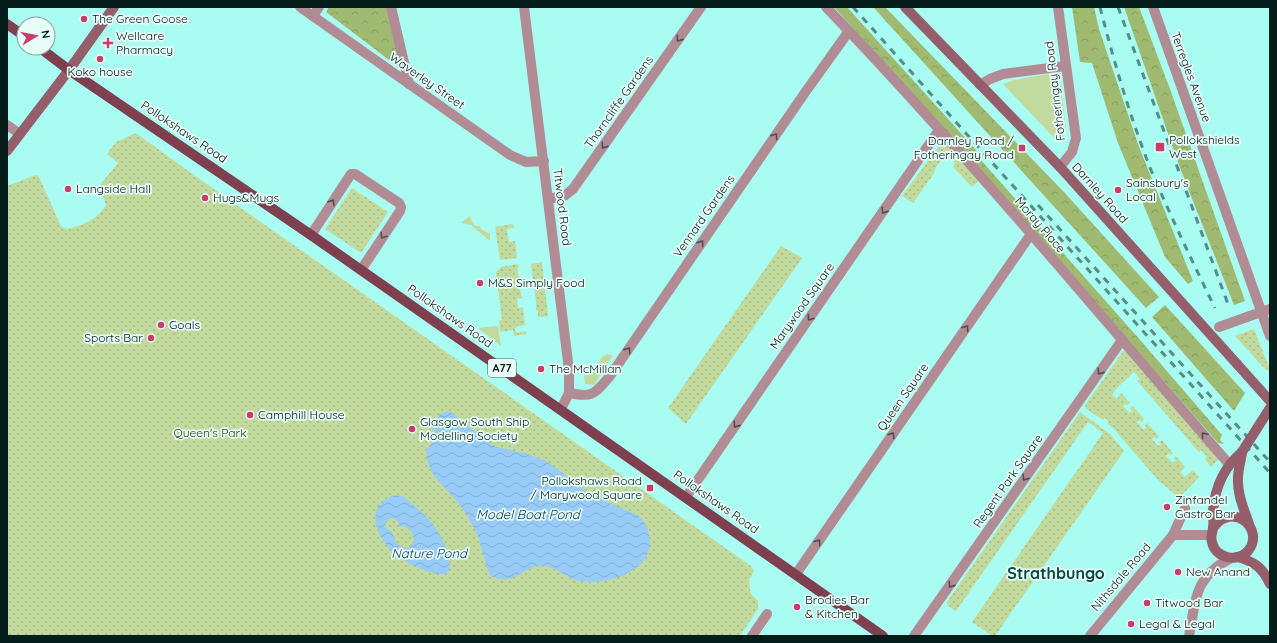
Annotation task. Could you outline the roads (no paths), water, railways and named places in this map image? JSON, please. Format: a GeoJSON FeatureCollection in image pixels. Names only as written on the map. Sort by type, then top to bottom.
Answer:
{"type":"FeatureCollection","features":[{"type":"Feature","properties":{"kind":"main road"},"geometry":{"type":"LineString","coordinates":[[7,151],[69,70],[114,7]]}},
{"type":"Feature","properties":{"kind":"main road","name":"Darnley Road"},"geometry":{"type":"LineString","coordinates":[[905,7],[1060,167],[1270,401]]}},
{"type":"Feature","properties":{"kind":"main road"},"geometry":{"type":"LineString","coordinates":[[7,24],[16,30]]}},
{"type":"Feature","properties":{"kind":"main road","name":"Pollokshaws Road"},"geometry":{"type":"LineString","coordinates":[[51,56],[561,409],[883,636]]}},
{"type":"Feature","properties":{"kind":"main road"},"geometry":{"type":"LineString","coordinates":[[1270,408],[1242,452],[1229,464],[1220,481],[1213,511],[1212,531],[1212,542],[1214,549],[1219,554],[1225,557],[1249,560],[1258,565],[1270,584]]}},
{"type":"Feature","properties":{"kind":"main road"},"geometry":{"type":"LineString","coordinates":[[1234,558],[1248,550],[1252,545],[1252,532],[1240,499],[1238,484],[1242,452]]}},
{"type":"Feature","properties":{"kind":"main road"},"geometry":{"type":"LineString","coordinates":[[1212,531],[1217,522],[1230,516],[1238,517],[1249,525]]}},
{"type":"Feature","properties":{"kind":"street","name":"Waverley Street"},"geometry":{"type":"LineString","coordinates":[[300,7],[510,155],[526,162],[544,161]]}},
{"type":"Feature","properties":{"kind":"street"},"geometry":{"type":"LineString","coordinates":[[312,16],[319,7]]}},
{"type":"Feature","properties":{"kind":"street"},"geometry":{"type":"LineString","coordinates":[[391,7],[409,84]]}},
{"type":"Feature","properties":{"kind":"street","name":"Titwood Road"},"geometry":{"type":"LineString","coordinates":[[524,7],[570,370],[569,393],[561,409]]}},
{"type":"Feature","properties":{"kind":"street","name":"Thorncliffe Gardens"},"geometry":{"type":"LineString","coordinates":[[548,199],[569,194],[580,181],[701,7]]}},
{"type":"Feature","properties":{"kind":"street","name":"Moray Place"},"geometry":{"type":"LineString","coordinates":[[826,7],[939,130],[1031,234],[1229,464]]}},
{"type":"Feature","properties":{"kind":"street","name":"Fotheringay Road"},"geometry":{"type":"LineString","coordinates":[[1058,7],[1076,138],[1072,152],[1060,167]]}},
{"type":"Feature","properties":{"kind":"street","name":"Terregles Avenue"},"geometry":{"type":"LineString","coordinates":[[1153,7],[1266,311],[1270,336]]}},
{"type":"Feature","properties":{"kind":"street","name":"Vennard Gardens"},"geometry":{"type":"LineString","coordinates":[[569,393],[588,396],[593,394],[610,376],[849,31]]}},
{"type":"Feature","properties":{"kind":"street"},"geometry":{"type":"LineString","coordinates":[[980,84],[1002,74],[1065,66]]}},
{"type":"Feature","properties":{"kind":"street"},"geometry":{"type":"LineString","coordinates":[[7,125],[20,134]]}},
{"type":"Feature","properties":{"kind":"street","name":"Marywood Square"},"geometry":{"type":"LineString","coordinates":[[686,497],[939,130]]}},
{"type":"Feature","properties":{"kind":"street"},"geometry":{"type":"LineString","coordinates":[[311,235],[351,174],[355,174],[399,203],[401,207],[400,211],[361,270]]}},
{"type":"Feature","properties":{"kind":"street","name":"Queen Square"},"geometry":{"type":"LineString","coordinates":[[796,574],[1031,234]]}},
{"type":"Feature","properties":{"kind":"street"},"geometry":{"type":"LineString","coordinates":[[1208,332],[1266,311]]}},
{"type":"Feature","properties":{"kind":"street","name":"Regent Park Square"},"geometry":{"type":"LineString","coordinates":[[914,636],[1122,340]]}},
{"type":"Feature","properties":{"kind":"street","name":"Nithsdale Road"},"geometry":{"type":"LineString","coordinates":[[1090,636],[1173,535],[1185,508]]}},
{"type":"Feature","properties":{"kind":"street"},"geometry":{"type":"LineString","coordinates":[[1173,535],[1212,531]]}},
{"type":"Feature","properties":{"kind":"street"},"geometry":{"type":"LineString","coordinates":[[1189,636],[1198,593],[1202,583],[1215,567],[1234,558]]}},
{"type":"Feature","properties":{"kind":"street"},"geometry":{"type":"LineString","coordinates":[[752,636],[767,614]]}},
{"type":"Feature","properties":{"kind":"water","name":"Model Boat Pond"},"geometry":{"type":"Polygon","coordinates":[[[447,411],[452,413],[489,443],[497,447],[528,454],[546,461],[588,493],[639,516],[646,525],[650,540],[648,554],[642,563],[633,570],[612,579],[589,582],[579,581],[545,566],[533,567],[517,576],[506,579],[499,579],[491,576],[477,535],[470,521],[434,475],[428,464],[426,447],[429,449],[435,431],[432,429],[439,415],[447,411]]]}},
{"type":"Feature","properties":{"kind":"water","name":"Nature Pond"},"geometry":{"type":"Polygon","coordinates":[[[395,495],[402,496],[414,505],[430,521],[446,547],[450,569],[446,574],[432,573],[408,563],[395,554],[384,542],[376,526],[375,519],[376,511],[386,499],[395,495]],[[391,518],[385,522],[386,528],[392,532],[400,546],[406,548],[410,547],[414,541],[412,532],[405,526],[400,527],[397,520],[391,518]]]}},
{"type":"Feature","properties":{"kind":"railway"},"geometry":{"type":"LineString","coordinates":[[853,7],[1270,473]]}},
{"type":"Feature","properties":{"kind":"railway"},"geometry":{"type":"LineString","coordinates":[[1100,7],[1123,89],[1143,150],[1166,205],[1215,308]]}},
{"type":"Feature","properties":{"kind":"railway"},"geometry":{"type":"LineString","coordinates":[[1118,7],[1228,304]]}},
{"type":"Feature","properties":{"kind":"railway"},"geometry":{"type":"LineString","coordinates":[[1038,205],[1270,462]]}},
{"type":"Feature","properties":{"kind":"place","name":"The Green Goose"},"geometry":{"type":"Point","coordinates":[84,19]}},
{"type":"Feature","properties":{"kind":"place","name":"Wellcare Pharmacy"},"geometry":{"type":"Point","coordinates":[108,43]}},
{"type":"Feature","properties":{"kind":"place","name":"Koko house"},"geometry":{"type":"Point","coordinates":[100,59]}},
{"type":"Feature","properties":{"kind":"place","name":"Pollokshields West"},"geometry":{"type":"Point","coordinates":[1160,147]}},
{"type":"Feature","properties":{"kind":"place","name":"Darnley Road / Fotheringay Road"},"geometry":{"type":"Point","coordinates":[1022,148]}},
{"type":"Feature","properties":{"kind":"place","name":"Langside Hall"},"geometry":{"type":"Point","coordinates":[68,189]}},
{"type":"Feature","properties":{"kind":"place","name":"Sainsbury's Local"},"geometry":{"type":"Point","coordinates":[1118,190]}},
{"type":"Feature","properties":{"kind":"place","name":"Hugs&Mugs"},"geometry":{"type":"Point","coordinates":[205,198]}},
{"type":"Feature","properties":{"kind":"place","name":"M&S Simply Food"},"geometry":{"type":"Point","coordinates":[480,283]}},
{"type":"Feature","properties":{"kind":"place","name":"Goals"},"geometry":{"type":"Point","coordinates":[161,325]}},
{"type":"Feature","properties":{"kind":"place","name":"Sports Bar"},"geometry":{"type":"Point","coordinates":[151,338]}},
{"type":"Feature","properties":{"kind":"place","name":"The McMillan"},"geometry":{"type":"Point","coordinates":[541,369]}},
{"type":"Feature","properties":{"kind":"place","name":"Camphill House"},"geometry":{"type":"Point","coordinates":[250,415]}},
{"type":"Feature","properties":{"kind":"place","name":"Glasgow South Ship Modelling Society"},"geometry":{"type":"Point","coordinates":[412,429]}},
{"type":"Feature","properties":{"kind":"place","name":"Pollokshaws Road / Marywood Square"},"geometry":{"type":"Point","coordinates":[650,488]}},
{"type":"Feature","properties":{"kind":"place","name":"Zinfandel Gastro Bar"},"geometry":{"type":"Point","coordinates":[1167,507]}},
{"type":"Feature","properties":{"kind":"place","name":"New Anand"},"geometry":{"type":"Point","coordinates":[1178,572]}},
{"type":"Feature","properties":{"kind":"place","name":"Titwood Bar"},"geometry":{"type":"Point","coordinates":[1147,603]}},
{"type":"Feature","properties":{"kind":"place","name":"Brodies Bar & Kitchen"},"geometry":{"type":"Point","coordinates":[797,607]}},
{"type":"Feature","properties":{"kind":"place","name":"Legal & Legal"},"geometry":{"type":"Point","coordinates":[1131,624]}},
{"type":"Feature","properties":{"kind":"district","name":"Strathbungo"},"geometry":{"type":"Point","coordinates":[1056,573]}},
{"type":"Feature","properties":{"kind":"park label","name":"Queen's Park"},"geometry":{"type":"Point","coordinates":[210,433]}}]}
